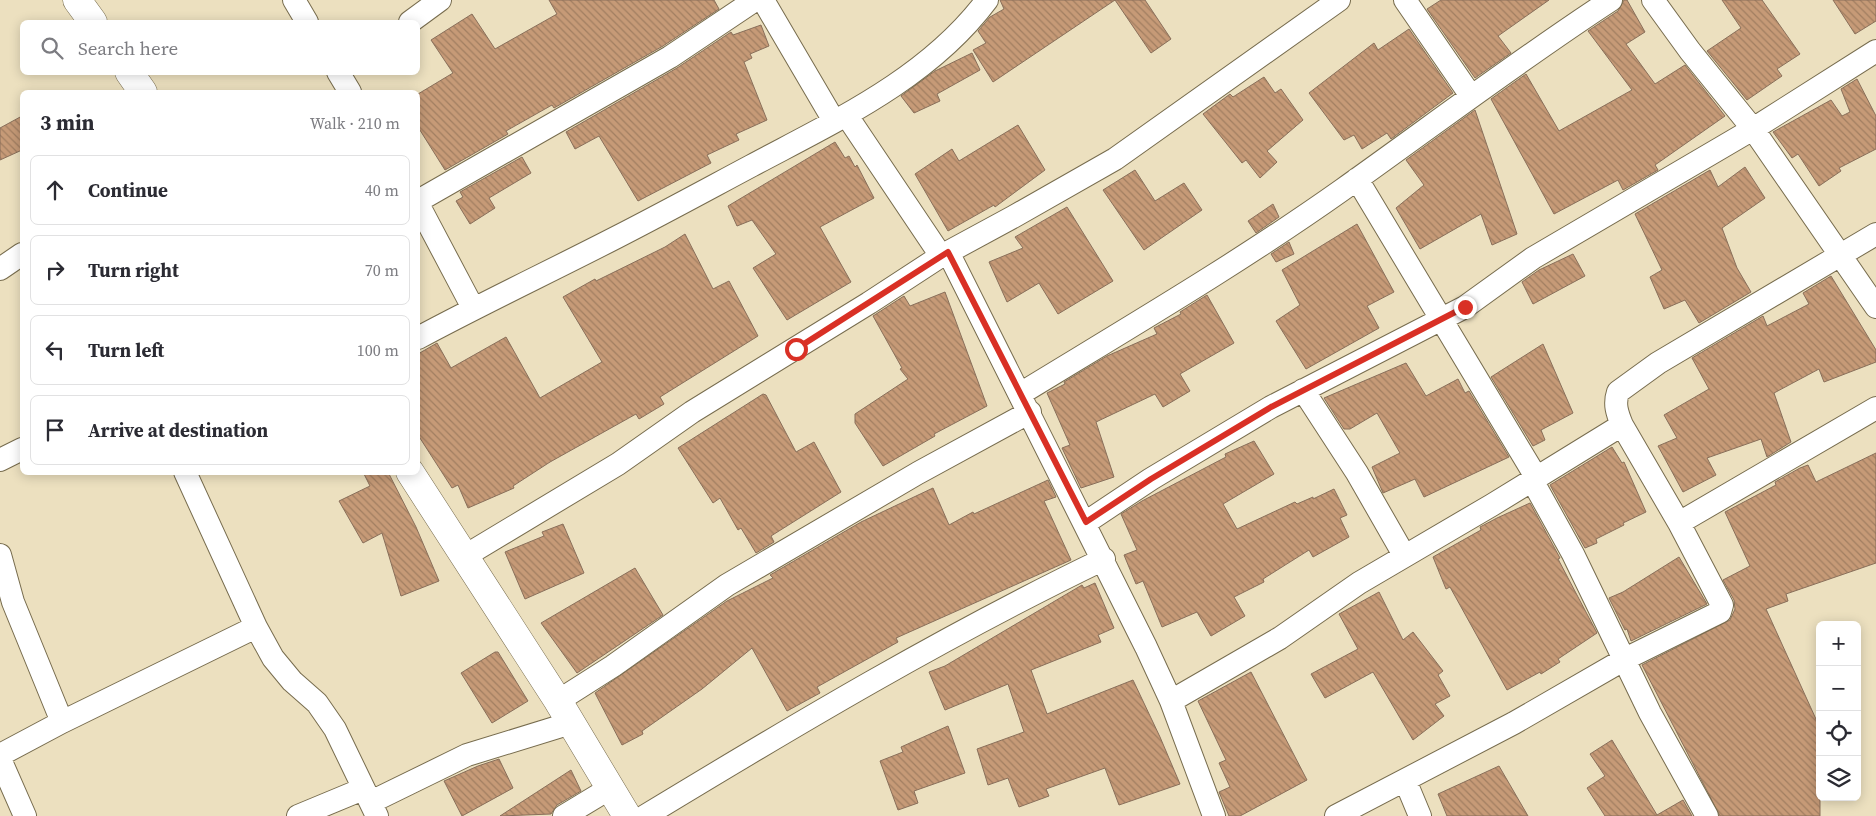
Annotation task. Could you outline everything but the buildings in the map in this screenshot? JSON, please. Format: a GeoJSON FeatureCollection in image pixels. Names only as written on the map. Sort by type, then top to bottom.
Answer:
{"type":"FeatureCollection","features":[{"type":"Feature","properties":{"kind":"street"},"geometry":{"type":"LineString","coordinates":[[77,0],[92,20]]}},
{"type":"Feature","properties":{"kind":"street"},"geometry":{"type":"LineString","coordinates":[[294,0],[307,20]]}},
{"type":"Feature","properties":{"kind":"street"},"geometry":{"type":"LineString","coordinates":[[413,20],[440,0]]}},
{"type":"Feature","properties":{"kind":"street"},"geometry":{"type":"LineString","coordinates":[[420,201],[670,57],[755,0]]}},
{"type":"Feature","properties":{"kind":"street"},"geometry":{"type":"LineString","coordinates":[[763,0],[840,119],[944,254],[1025,403],[1104,559],[1171,701],[1214,816]]}},
{"type":"Feature","properties":{"kind":"street"},"geometry":{"type":"LineString","coordinates":[[420,337],[473,308],[616,238],[840,119],[930,60],[968,26],[987,0]]}},
{"type":"Feature","properties":{"kind":"street"},"geometry":{"type":"LineString","coordinates":[[465,556],[618,464],[692,412],[869,303],[944,254],[1115,159],[1339,0]]}},
{"type":"Feature","properties":{"kind":"street"},"geometry":{"type":"LineString","coordinates":[[1405,0],[1471,96]]}},
{"type":"Feature","properties":{"kind":"street"},"geometry":{"type":"LineString","coordinates":[[298,816],[371,802],[467,755],[565,712],[613,666],[727,585],[918,473],[1025,403],[1357,179],[1532,52],[1611,0]]}},
{"type":"Feature","properties":{"kind":"street"},"geometry":{"type":"LineString","coordinates":[[1653,0],[1690,51],[1753,129],[1797,195],[1841,253],[1876,307]]}},
{"type":"Feature","properties":{"kind":"street"},"geometry":{"type":"LineString","coordinates":[[1086,522],[1151,479],[1304,390],[1465,307],[1533,258],[1753,129],[1876,50]]}},
{"type":"Feature","properties":{"kind":"street"},"geometry":{"type":"LineString","coordinates":[[131,75],[142,90]]}},
{"type":"Feature","properties":{"kind":"street"},"geometry":{"type":"LineString","coordinates":[[1357,179],[1442,319],[1534,478],[1650,713],[1707,816]]}},
{"type":"Feature","properties":{"kind":"street"},"geometry":{"type":"LineString","coordinates":[[420,206],[473,308]]}},
{"type":"Feature","properties":{"kind":"street"},"geometry":{"type":"LineString","coordinates":[[1336,816],[1514,723],[1625,660],[1718,613],[1722,608],[1679,523],[1622,425],[1615,400],[1618,392],[1658,362],[1876,234]]}},
{"type":"Feature","properties":{"kind":"street"},"geometry":{"type":"LineString","coordinates":[[1304,390],[1357,473],[1404,555]]}},
{"type":"Feature","properties":{"kind":"street"},"geometry":{"type":"LineString","coordinates":[[1679,523],[1876,408]]}},
{"type":"Feature","properties":{"kind":"street"},"geometry":{"type":"LineString","coordinates":[[1171,701],[1280,638],[1358,583],[1492,505],[1622,425]]}},
{"type":"Feature","properties":{"kind":"street"},"geometry":{"type":"LineString","coordinates":[[0,460],[20,450]]}},
{"type":"Feature","properties":{"kind":"street"},"geometry":{"type":"LineString","coordinates":[[186,475],[256,627],[273,658],[292,682],[316,702],[335,729],[371,802]]}},
{"type":"Feature","properties":{"kind":"street"},"geometry":{"type":"LineString","coordinates":[[412,475],[565,712],[612,787],[627,816]]}},
{"type":"Feature","properties":{"kind":"street"},"geometry":{"type":"LineString","coordinates":[[0,555],[13,602],[62,722]]}},
{"type":"Feature","properties":{"kind":"street"},"geometry":{"type":"LineString","coordinates":[[645,816],[868,683],[1048,586],[1104,559]]}},
{"type":"Feature","properties":{"kind":"street"},"geometry":{"type":"LineString","coordinates":[[25,816],[0,757],[62,722],[256,627]]}},
{"type":"Feature","properties":{"kind":"street"},"geometry":{"type":"LineString","coordinates":[[1405,780],[1420,816]]}},
{"type":"Feature","properties":{"kind":"street"},"geometry":{"type":"LineString","coordinates":[[564,816],[612,787]]}},
{"type":"Feature","properties":{"kind":"route"},"geometry":{"type":"LineString","coordinates":[[796,349],[948,252],[1086,522],[1151,479],[1271,407],[1465,307]]}}]}
